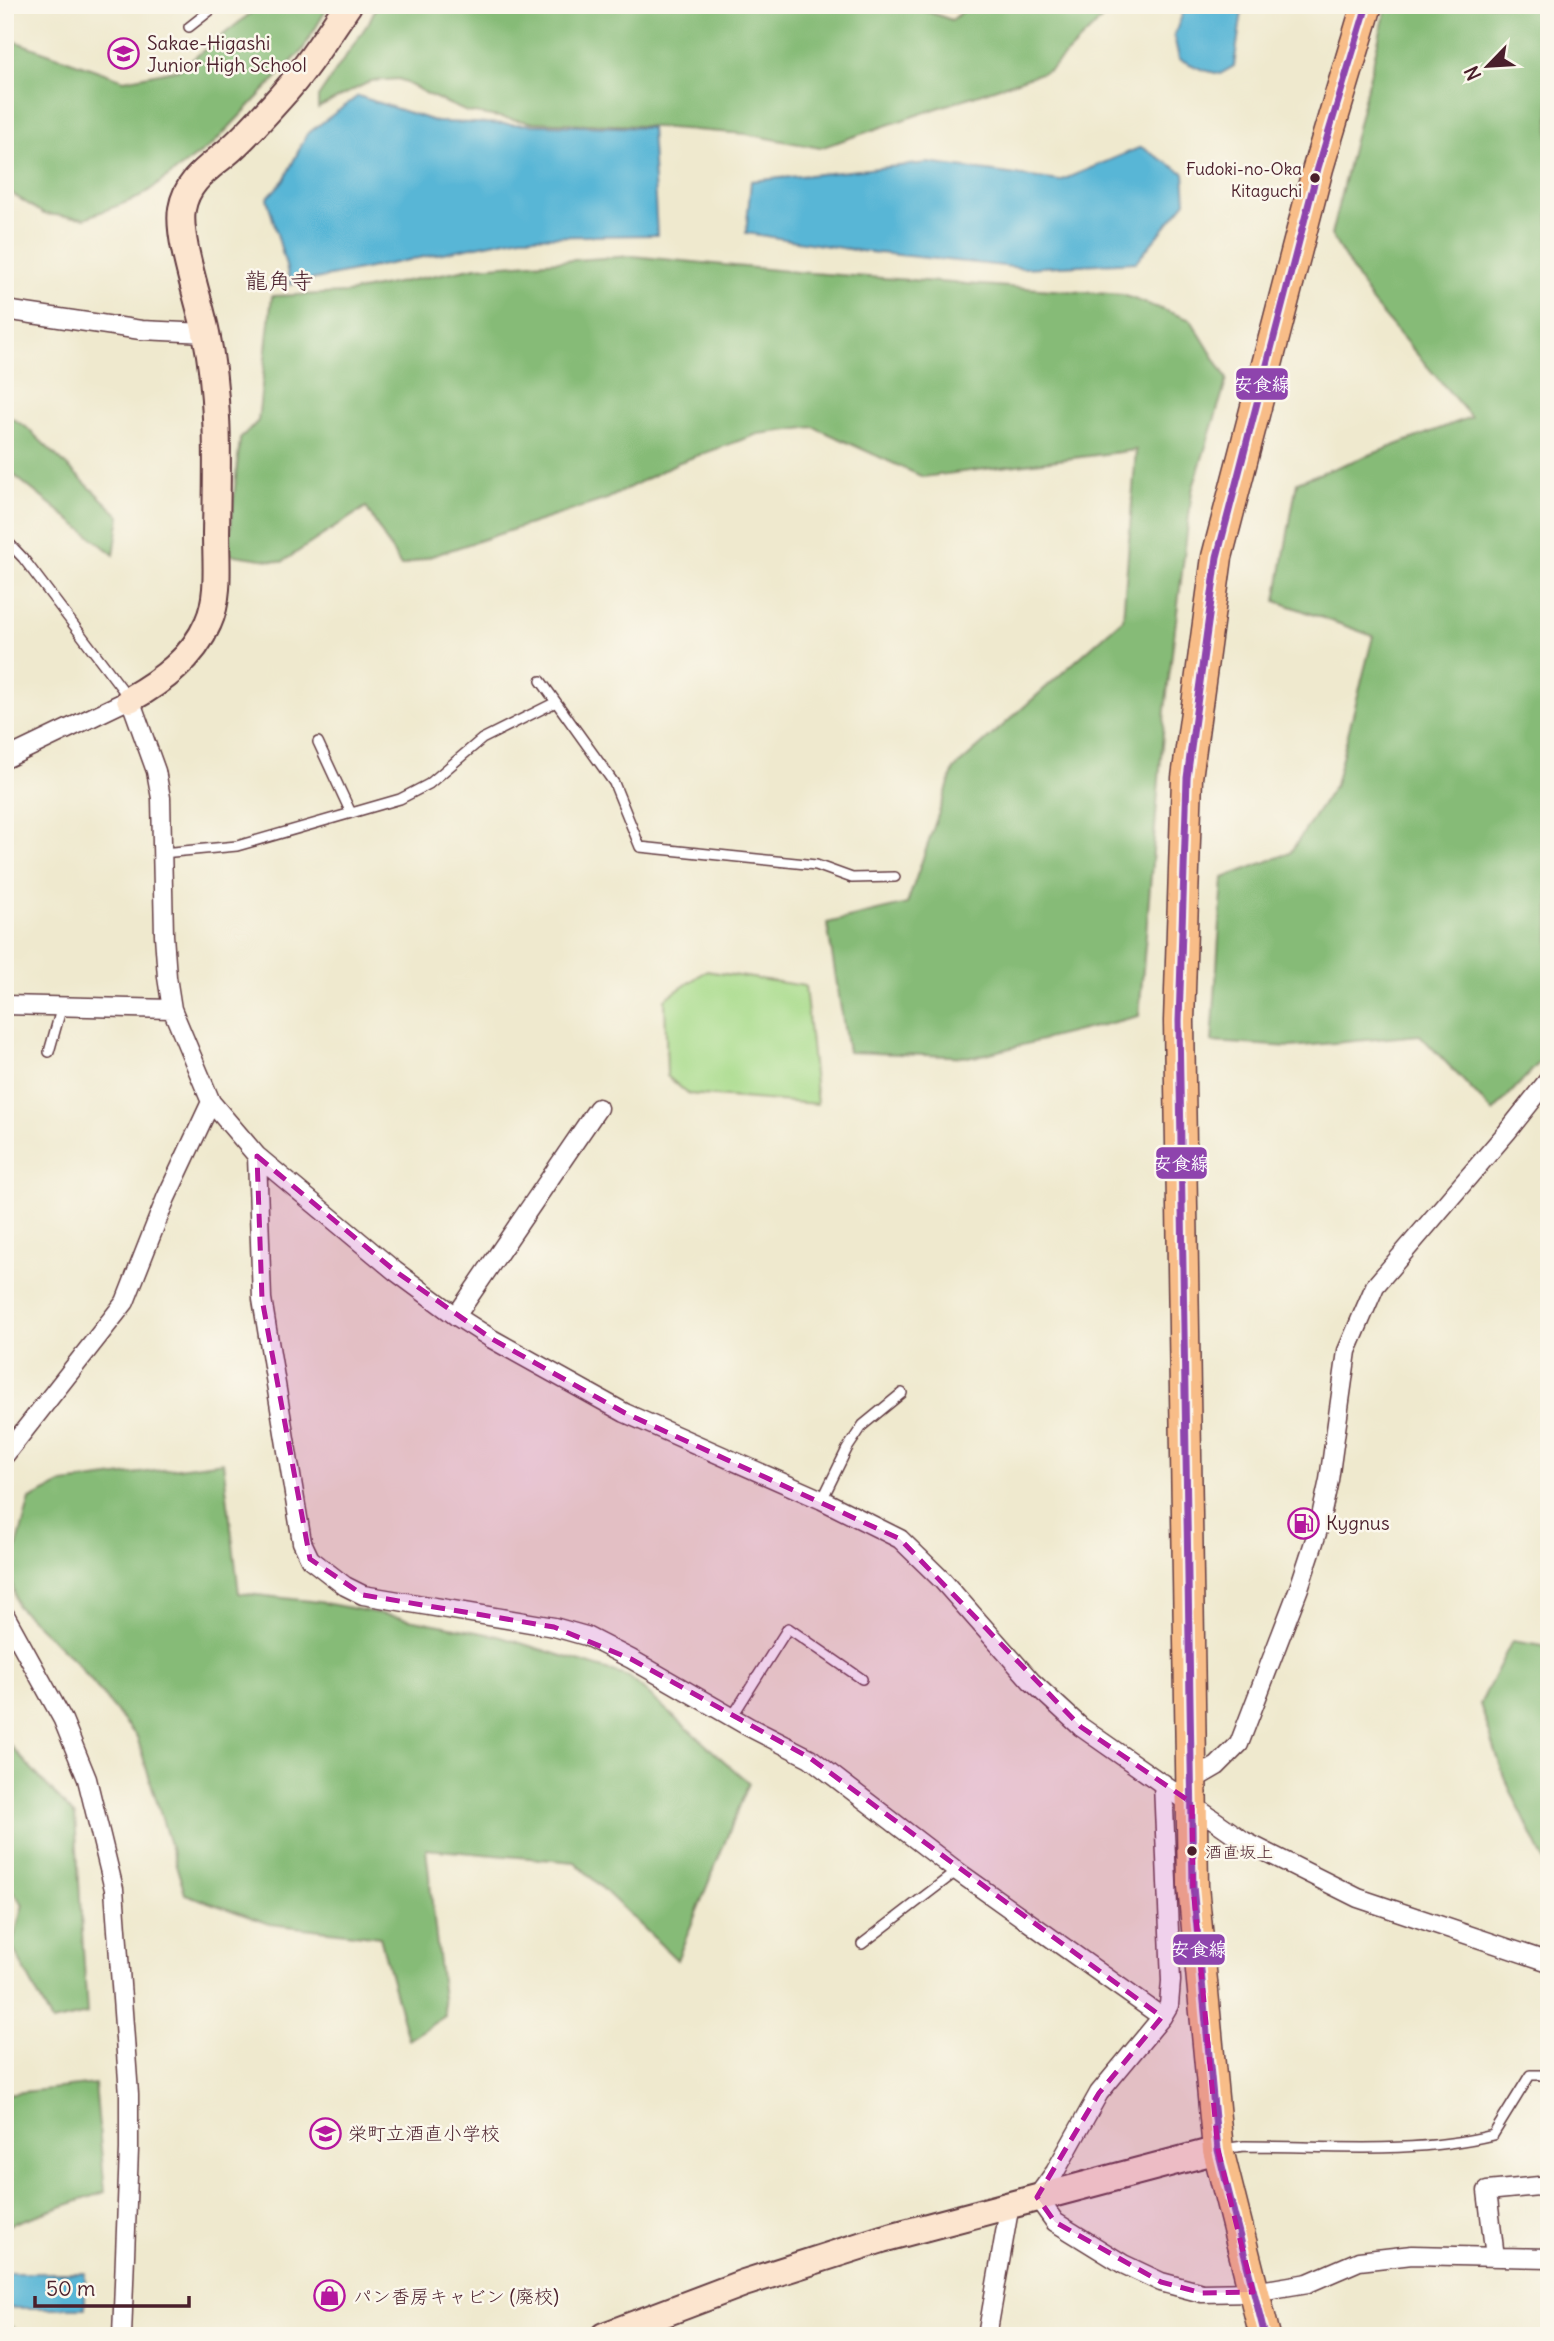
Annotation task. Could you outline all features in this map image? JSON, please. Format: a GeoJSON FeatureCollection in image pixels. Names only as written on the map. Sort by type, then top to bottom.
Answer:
{"type":"FeatureCollection","features":[{"type":"Feature","properties":{"kind":"main road"},"geometry":{"type":"LineString","coordinates":[[1265,2336],[1218,2150],[1193,1886],[1179,1021],[1187,778],[1217,557],[1318,168],[1367,5]]}},
{"type":"Feature","properties":{"kind":"street"},"geometry":{"type":"LineString","coordinates":[[5,759],[130,699],[159,681],[194,650],[209,621],[216,589],[215,383],[181,229],[182,208],[189,187],[207,167],[230,150],[288,89],[348,5]]}},
{"type":"Feature","properties":{"kind":"street"},"geometry":{"type":"LineString","coordinates":[[5,310],[141,330],[206,334]]}},
{"type":"Feature","properties":{"kind":"street"},"geometry":{"type":"LineString","coordinates":[[130,699],[156,771],[161,798],[165,956],[172,1009],[211,1102],[257,1156],[395,1272],[492,1339],[625,1413],[822,1500],[900,1539],[942,1580],[1031,1681],[1081,1727],[1163,1783],[1192,1791],[1244,1841],[1358,1898],[1549,1962]]}},
{"type":"Feature","properties":{"kind":"street"},"geometry":{"type":"LineString","coordinates":[[5,1005],[172,1009]]}},
{"type":"Feature","properties":{"kind":"street"},"geometry":{"type":"LineString","coordinates":[[1192,1791],[1239,1744],[1299,1588],[1318,1530],[1329,1480],[1347,1351],[1375,1286],[1549,1079]]}},
{"type":"Feature","properties":{"kind":"street"},"geometry":{"type":"LineString","coordinates":[[5,1455],[125,1302],[166,1198],[211,1102]]}},
{"type":"Feature","properties":{"kind":"street"},"geometry":{"type":"LineString","coordinates":[[456,1316],[598,1108]]}},
{"type":"Feature","properties":{"kind":"street"},"geometry":{"type":"LineString","coordinates":[[257,1156],[262,1299],[302,1542],[310,1559],[345,1586],[363,1595],[554,1627],[586,1636],[810,1758],[957,1871],[1162,2017]]}},
{"type":"Feature","properties":{"kind":"street"},"geometry":{"type":"LineString","coordinates":[[5,1615],[63,1720],[82,1767],[114,1889],[129,2094],[122,2336]]}},
{"type":"Feature","properties":{"kind":"street"},"geometry":{"type":"LineString","coordinates":[[1037,2197],[1055,2172],[1099,2093],[1169,2005],[1171,1981],[1163,1783]]}},
{"type":"Feature","properties":{"kind":"street"},"geometry":{"type":"LineString","coordinates":[[609,2335],[757,2278],[882,2239],[1218,2150]]}},
{"type":"Feature","properties":{"kind":"street"},"geometry":{"type":"LineString","coordinates":[[1495,2257],[1487,2191],[1549,2185]]}},
{"type":"Feature","properties":{"kind":"street"},"geometry":{"type":"LineString","coordinates":[[1037,2197],[1055,2222],[1123,2264],[1161,2283],[1202,2293],[1253,2292],[1308,2283],[1359,2261],[1412,2255],[1549,2258]]}},
{"type":"Feature","properties":{"kind":"street"},"geometry":{"type":"LineString","coordinates":[[987,2336],[1010,2204]]}},
{"type":"Feature","properties":{"kind":"lane"},"geometry":{"type":"LineString","coordinates":[[189,27],[217,5]]}},
{"type":"Feature","properties":{"kind":"lane"},"geometry":{"type":"LineString","coordinates":[[5,539],[23,558],[130,699]]}},
{"type":"Feature","properties":{"kind":"lane"},"geometry":{"type":"LineString","coordinates":[[541,681],[614,783],[640,846],[816,865],[852,878],[895,877]]}},
{"type":"Feature","properties":{"kind":"lane"},"geometry":{"type":"LineString","coordinates":[[162,853],[237,845],[400,799],[429,784],[482,739],[556,702]]}},
{"type":"Feature","properties":{"kind":"lane"},"geometry":{"type":"LineString","coordinates":[[318,742],[351,813]]}},
{"type":"Feature","properties":{"kind":"lane"},"geometry":{"type":"LineString","coordinates":[[49,1052],[62,1006]]}},
{"type":"Feature","properties":{"kind":"lane"},"geometry":{"type":"LineString","coordinates":[[822,1500],[863,1425],[902,1394]]}},
{"type":"Feature","properties":{"kind":"lane"},"geometry":{"type":"LineString","coordinates":[[732,1717],[788,1628],[862,1679]]}},
{"type":"Feature","properties":{"kind":"lane"},"geometry":{"type":"LineString","coordinates":[[862,1944],[957,1871]]}},
{"type":"Feature","properties":{"kind":"lane"},"geometry":{"type":"LineString","coordinates":[[1218,2150],[1244,2146],[1410,2147],[1459,2144],[1493,2135],[1530,2075],[1549,2075]]}},
{"type":"Feature","properties":{"kind":"highlighted area"},"geometry":{"type":"Polygon","coordinates":[[[257,1156],[395,1271],[492,1339],[625,1413],[900,1539],[1081,1727],[1192,1803],[1193,1886],[1218,2150],[1253,2292],[1202,2293],[1161,2282],[1055,2222],[1037,2197],[1099,2093],[1162,2017],[810,1758],[631,1659],[554,1627],[363,1595],[310,1559],[262,1299],[257,1156]]]}},
{"type":"Feature","properties":{"kind":"green space"},"geometry":{"type":"Polygon","coordinates":[[[261,5],[329,5],[302,51],[213,144],[140,197],[85,218],[44,214],[5,186],[5,38],[124,80],[180,69],[261,5]]]}},
{"type":"Feature","properties":{"kind":"green space"},"geometry":{"type":"Polygon","coordinates":[[[377,5],[908,5],[952,20],[970,5],[1113,5],[1050,70],[820,148],[746,134],[643,126],[530,122],[467,112],[399,79],[371,81],[318,108],[318,97],[369,22],[377,5]]]}},
{"type":"Feature","properties":{"kind":"green space"},"geometry":{"type":"Polygon","coordinates":[[[1387,5],[1549,5],[1549,1052],[1493,1112],[1420,1035],[1291,1047],[1212,1042],[1223,878],[1290,853],[1335,785],[1373,636],[1276,601],[1297,482],[1471,417],[1372,302],[1331,235],[1387,5]]]}},
{"type":"Feature","properties":{"kind":"green space"},"geometry":{"type":"Polygon","coordinates":[[[632,256],[797,272],[1123,295],[1191,320],[1227,379],[1192,491],[1165,710],[1139,1016],[974,1057],[848,1052],[827,923],[907,904],[954,769],[1123,619],[1136,450],[923,477],[814,427],[758,434],[677,463],[607,499],[401,566],[366,507],[282,562],[228,554],[240,439],[258,421],[272,296],[347,293],[476,267],[632,256]]]}},
{"type":"Feature","properties":{"kind":"green space"},"geometry":{"type":"Polygon","coordinates":[[[5,414],[26,427],[120,516],[114,555],[5,468],[5,414]]]}},
{"type":"Feature","properties":{"kind":"green space"},"geometry":{"type":"Polygon","coordinates":[[[706,971],[805,986],[817,1104],[688,1094],[667,1076],[665,999],[706,971]]]}},
{"type":"Feature","properties":{"kind":"green space"},"geometry":{"type":"Polygon","coordinates":[[[223,1462],[239,1593],[319,1602],[498,1636],[629,1677],[749,1783],[677,1960],[575,1862],[426,1849],[445,2016],[408,2040],[380,1937],[270,1924],[185,1894],[137,1737],[76,1662],[17,1606],[10,1572],[30,1499],[63,1483],[223,1462]]]}},
{"type":"Feature","properties":{"kind":"green space"},"geometry":{"type":"Polygon","coordinates":[[[1512,1641],[1549,1647],[1549,1871],[1504,1777],[1480,1704],[1512,1641]]]}},
{"type":"Feature","properties":{"kind":"green space"},"geometry":{"type":"Polygon","coordinates":[[[5,1740],[75,1816],[87,2014],[52,2022],[12,1946],[23,1904],[5,1883],[5,1740]]]}},
{"type":"Feature","properties":{"kind":"green space"},"geometry":{"type":"Polygon","coordinates":[[[95,2084],[105,2192],[5,2226],[5,2094],[95,2084]]]}},
{"type":"Feature","properties":{"kind":"green space"},"geometry":{"type":"Polygon","coordinates":[[[5,2322],[19,2331],[98,2332],[99,2336],[5,2336],[5,2322]]]}},
{"type":"Feature","properties":{"kind":"water"},"geometry":{"type":"Polygon","coordinates":[[[1186,5],[1243,5],[1234,66],[1220,74],[1179,59],[1174,36],[1186,5]]]}},
{"type":"Feature","properties":{"kind":"water"},"geometry":{"type":"Polygon","coordinates":[[[358,96],[437,122],[651,128],[657,235],[521,237],[291,284],[267,198],[284,180],[307,134],[358,96]]]}},
{"type":"Feature","properties":{"kind":"water"},"geometry":{"type":"Polygon","coordinates":[[[1141,147],[1184,173],[1186,202],[1136,262],[1023,268],[860,251],[746,233],[751,181],[928,163],[1060,181],[1141,147]]]}},
{"type":"Feature","properties":{"kind":"water"},"geometry":{"type":"Polygon","coordinates":[[[7,2273],[85,2273],[85,2308],[7,2308],[7,2273]]]}},
{"type":"Feature","properties":{"kind":"transit line","name":"安食線"},"geometry":{"type":"LineString","coordinates":[[1265,2336],[1218,2150],[1193,1886],[1179,1021],[1187,778],[1217,557],[1318,168],[1367,5]]}},
{"type":"Feature","properties":{"kind":"place","name":"Sakae-Higashi Junior High School"},"geometry":{"type":"Point","coordinates":[124,54]}},
{"type":"Feature","properties":{"kind":"place","name":"Fudoki-no-Oka Kitaguchi"},"geometry":{"type":"Point","coordinates":[1315,178]}},
{"type":"Feature","properties":{"kind":"place","name":"Kygnus"},"geometry":{"type":"Point","coordinates":[1303,1523]}},
{"type":"Feature","properties":{"kind":"place","name":"酒直坂上"},"geometry":{"type":"Point","coordinates":[1192,1851]}},
{"type":"Feature","properties":{"kind":"place","name":"栄町立酒直小学校"},"geometry":{"type":"Point","coordinates":[325,2133]}},
{"type":"Feature","properties":{"kind":"place","name":"パン香房キャビン (廃校)"},"geometry":{"type":"Point","coordinates":[330,2296]}},
{"type":"Feature","properties":{"kind":"district","name":"龍角寺"},"geometry":{"type":"Point","coordinates":[279,281]}}]}
